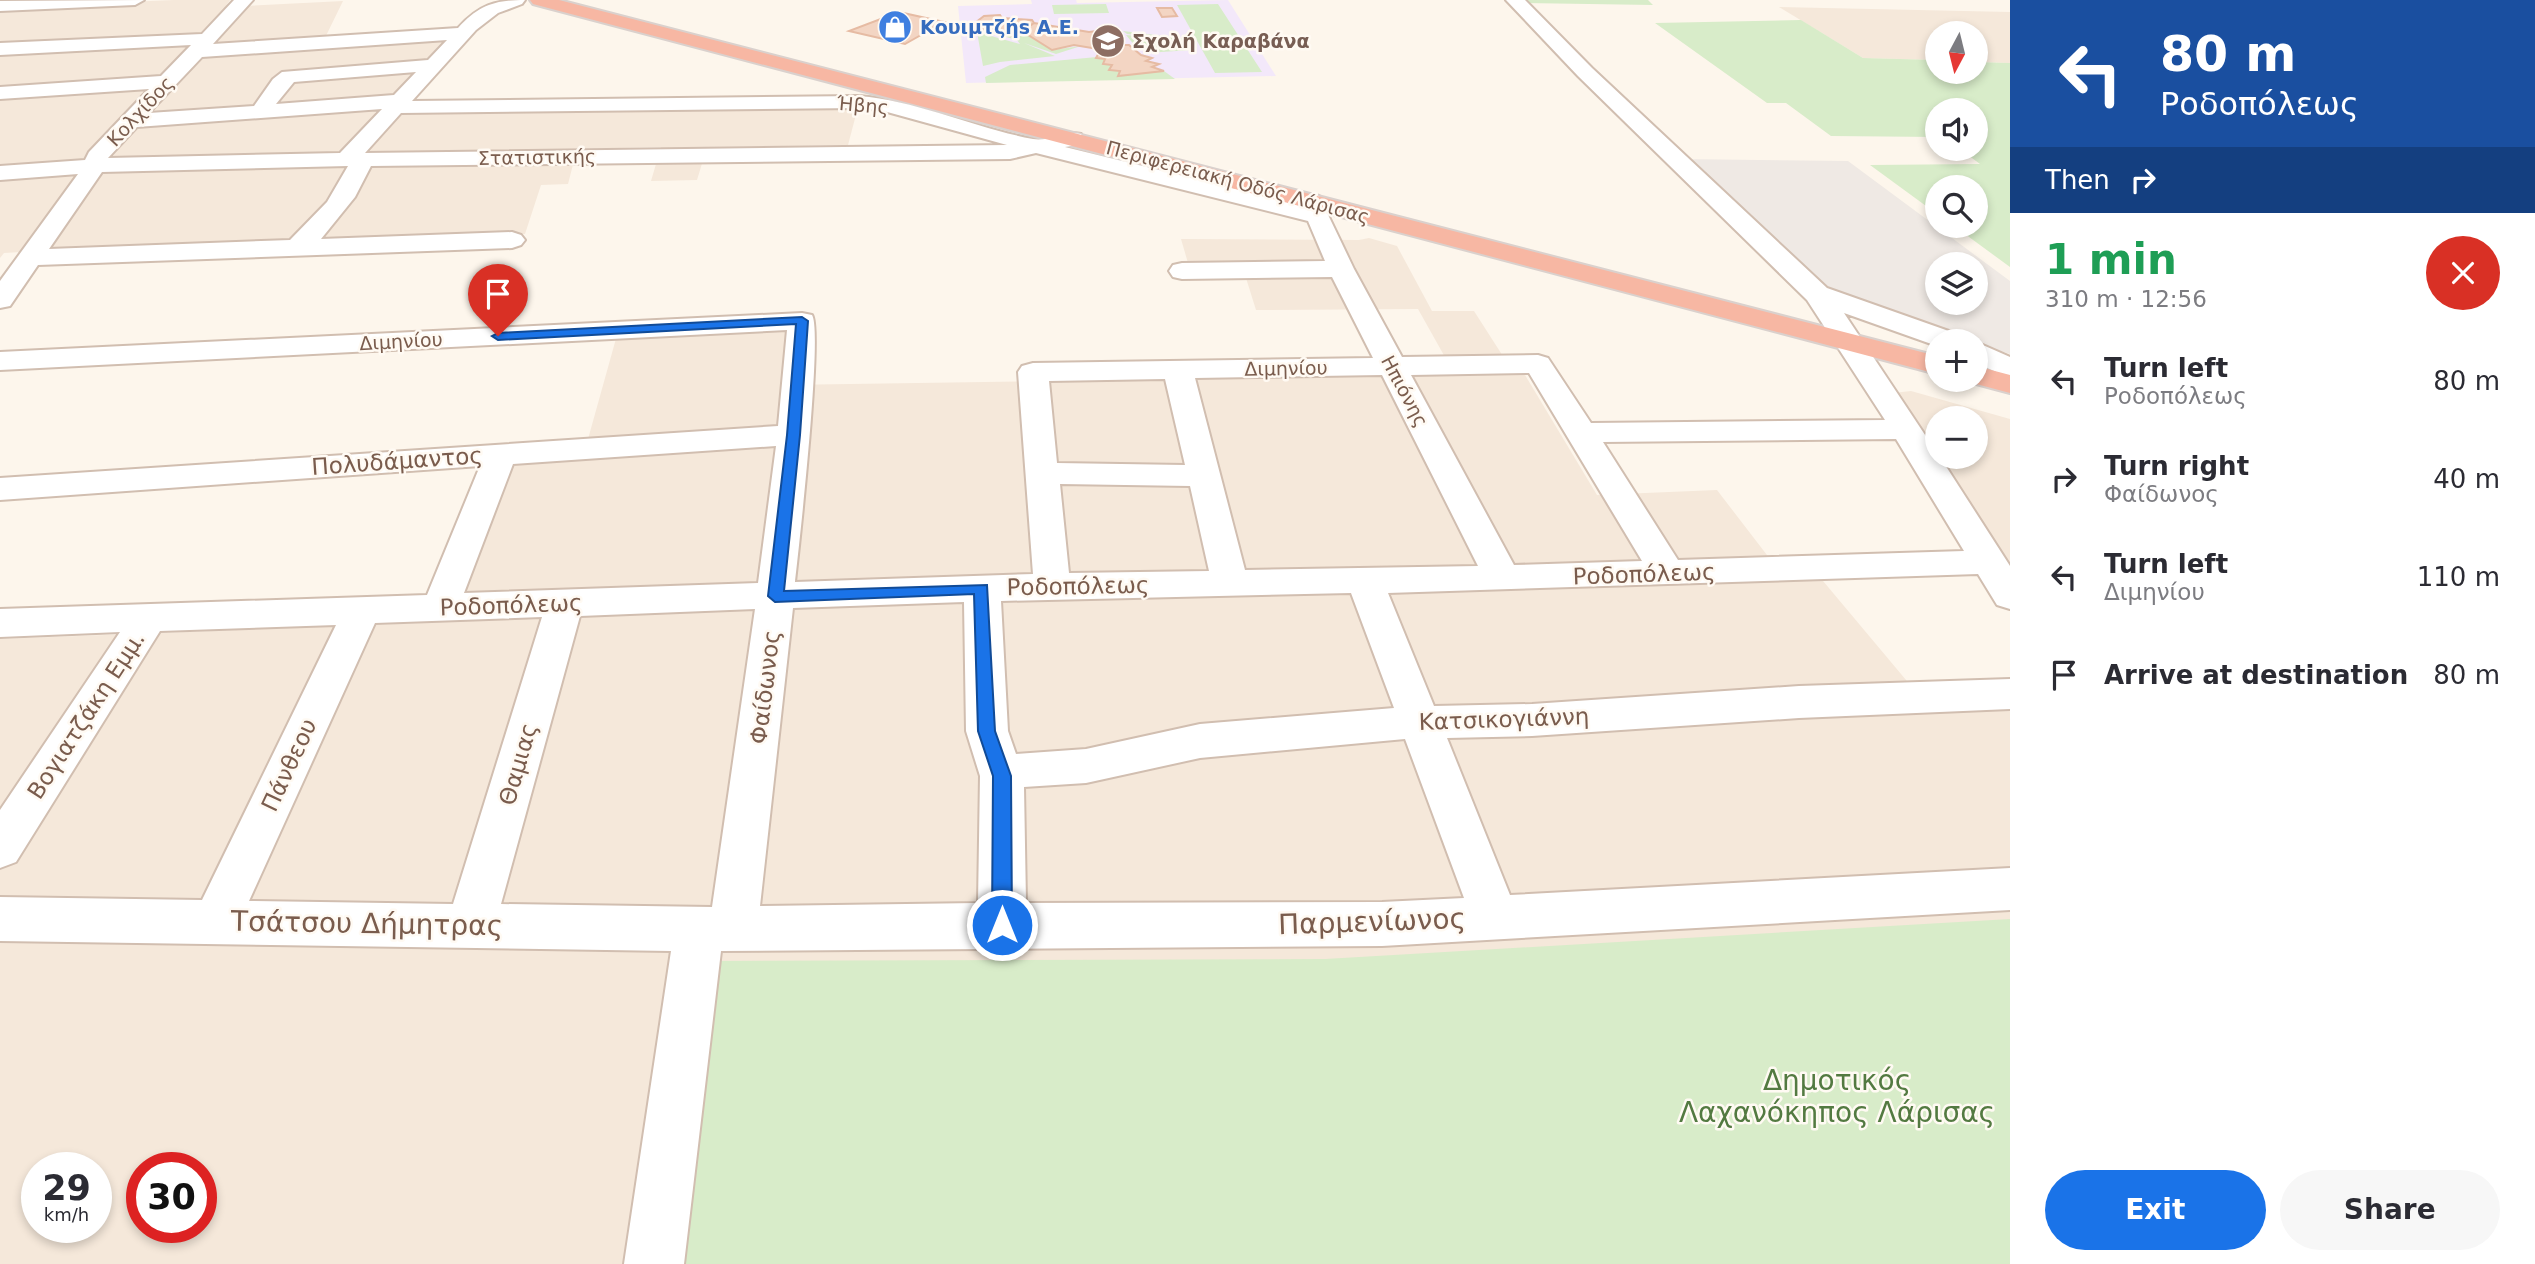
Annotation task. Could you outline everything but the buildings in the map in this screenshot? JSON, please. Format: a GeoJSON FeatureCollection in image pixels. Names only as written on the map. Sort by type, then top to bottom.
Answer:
{"type":"FeatureCollection","features":[{"type":"Feature","properties":{"kind":"highway","name":"Περιφερειακή Οδός Λάρισας"},"geometry":{"type":"LineString","coordinates":[[539,0],[1073,139],[1313,209],[1925,362]]}},
{"type":"Feature","properties":{"kind":"highway"},"geometry":{"type":"LineString","coordinates":[[1988,378],[2010,384]]}},
{"type":"Feature","properties":{"kind":"street"},"geometry":{"type":"LineString","coordinates":[[0,17],[13,4],[135,0]]}},
{"type":"Feature","properties":{"kind":"street","name":"Κολχίδος"},"geometry":{"type":"LineString","coordinates":[[3,293],[32,257],[96,164],[97,157],[244,0]]}},
{"type":"Feature","properties":{"kind":"street"},"geometry":{"type":"LineString","coordinates":[[1515,0],[1585,72],[1817,294],[1830,316],[1852,342],[2010,596]]}},
{"type":"Feature","properties":{"kind":"street"},"geometry":{"type":"LineString","coordinates":[[298,247],[337,208],[354,160],[400,104],[463,33],[503,1]]}},
{"type":"Feature","properties":{"kind":"street"},"geometry":{"type":"LineString","coordinates":[[0,49],[203,45],[463,33]]}},
{"type":"Feature","properties":{"kind":"street"},"geometry":{"type":"LineString","coordinates":[[260,112],[280,83],[289,76],[434,65]]}},
{"type":"Feature","properties":{"kind":"street"},"geometry":{"type":"LineString","coordinates":[[0,93],[167,82]]}},
{"type":"Feature","properties":{"kind":"street","name":"Ήβης"},"geometry":{"type":"LineString","coordinates":[[132,121],[400,104],[859,102],[881,104],[1041,148],[1313,209]]}},
{"type":"Feature","properties":{"kind":"street","name":"Στατιστικής"},"geometry":{"type":"LineString","coordinates":[[0,173],[96,164],[764,153],[960,153],[1041,148],[1073,139]]}},
{"type":"Feature","properties":{"kind":"street","name":"Ηπιόνης"},"geometry":{"type":"LineString","coordinates":[[1313,209],[1340,269],[1503,578]]}},
{"type":"Feature","properties":{"kind":"street"},"geometry":{"type":"LineString","coordinates":[[32,257],[512,240]]}},
{"type":"Feature","properties":{"kind":"street"},"geometry":{"type":"LineString","coordinates":[[1182,271],[1340,269]]}},
{"type":"Feature","properties":{"kind":"street"},"geometry":{"type":"LineString","coordinates":[[1817,294],[1925,332]]}},
{"type":"Feature","properties":{"kind":"street","name":"Διμηνίου"},"geometry":{"type":"LineString","coordinates":[[0,362],[802,321]]}},
{"type":"Feature","properties":{"kind":"street","name":"Φαίδωνος"},"geometry":{"type":"LineString","coordinates":[[654,1264],[716,929],[744,866],[793,435],[802,321]]}},
{"type":"Feature","properties":{"kind":"street"},"geometry":{"type":"LineString","coordinates":[[1988,357],[2010,369]]}},
{"type":"Feature","properties":{"kind":"street","name":"Διμηνίου"},"geometry":{"type":"LineString","coordinates":[[1042,473],[1033,372],[1538,364],[1583,433]]}},
{"type":"Feature","properties":{"kind":"street"},"geometry":{"type":"LineString","coordinates":[[1178,370],[1230,583]]}},
{"type":"Feature","properties":{"kind":"street"},"geometry":{"type":"LineString","coordinates":[[1583,433],[1906,429]]}},
{"type":"Feature","properties":{"kind":"street"},"geometry":{"type":"LineString","coordinates":[[1583,433],[1668,573]]}},
{"type":"Feature","properties":{"kind":"street","name":"Πολυδάμαντος"},"geometry":{"type":"LineString","coordinates":[[0,489],[793,435]]}},
{"type":"Feature","properties":{"kind":"street"},"geometry":{"type":"LineString","coordinates":[[440,608],[501,454]]}},
{"type":"Feature","properties":{"kind":"street"},"geometry":{"type":"LineString","coordinates":[[1052,586],[1042,473],[1203,476]]}},
{"type":"Feature","properties":{"kind":"street","name":"Ροδοπόλεως"},"geometry":{"type":"LineString","coordinates":[[0,623],[982,588],[1503,578],[1987,562]]}},
{"type":"Feature","properties":{"kind":"street"},"geometry":{"type":"LineString","coordinates":[[1365,581],[1495,917]]}},
{"type":"Feature","properties":{"kind":"street"},"geometry":{"type":"LineString","coordinates":[[982,588],[987,731],[1002,776],[1002,925]]}},
{"type":"Feature","properties":{"kind":"street","name":"Θαμιας"},"geometry":{"type":"LineString","coordinates":[[471,925],[565,603]]}},
{"type":"Feature","properties":{"kind":"street","name":"Πάνθεου"},"geometry":{"type":"LineString","coordinates":[[216,920],[362,610]]}},
{"type":"Feature","properties":{"kind":"street","name":"Βογιατζάκη Εμμ."},"geometry":{"type":"LineString","coordinates":[[0,848],[149,618]]}},
{"type":"Feature","properties":{"kind":"street","name":"Κατσικογιάννη"},"geometry":{"type":"LineString","coordinates":[[1002,776],[1021,770],[1086,766],[1200,741],[1419,722],[1532,720],[1800,702],[2010,694]]}},
{"type":"Feature","properties":{"kind":"street","name":"Παρμενίωνος"},"geometry":{"type":"LineString","coordinates":[[716,929],[1382,924],[2010,889]]}},
{"type":"Feature","properties":{"kind":"street","name":"Τσάτσου Δήμητρας"},"geometry":{"type":"LineString","coordinates":[[0,919],[716,929]]}},
{"type":"Feature","properties":{"kind":"shaded area"},"geometry":{"type":"Polygon","coordinates":[[[0,0],[17,0],[8,7],[174,0],[230,0],[225,7],[343,1],[321,46],[447,37],[375,113],[858,107],[848,145],[707,147],[697,180],[651,181],[661,147],[577,149],[568,184],[541,185],[525,234],[123,246],[4,253],[0,258],[0,0]]]}},
{"type":"Feature","properties":{"kind":"shaded area","name":"Σχολή Καραβάνα"},"geometry":{"type":"Polygon","coordinates":[[[1031,0],[1076,0],[1077,3],[1228,0],[1276,76],[966,83],[958,6],[1032,4],[1031,0]]]}},
{"type":"Feature","properties":{"kind":"shaded area"},"geometry":{"type":"Polygon","coordinates":[[[1779,7],[2010,12],[2010,63],[1988,62],[1988,21],[1925,21],[1925,60],[1863,58],[1779,7]]]}},
{"type":"Feature","properties":{"kind":"shaded area"},"geometry":{"type":"Polygon","coordinates":[[[1679,159],[1848,161],[1925,218],[1925,238],[1952,238],[1971,252],[1925,252],[1925,315],[1988,315],[1988,265],[2010,281],[2010,354],[1988,347],[1988,329],[1931,329],[1825,293],[1679,159]]]}},
{"type":"Feature","properties":{"kind":"shaded area"},"geometry":{"type":"Polygon","coordinates":[[[1369,238],[1397,246],[1432,311],[1474,311],[1515,375],[1525,375],[1597,495],[1717,490],[1783,576],[1818,575],[1927,705],[2010,702],[2010,1264],[0,1264],[0,639],[422,623],[487,462],[583,457],[617,335],[787,327],[783,385],[1455,375],[1418,309],[1256,310],[1241,262],[1188,263],[1181,239],[1369,238]]]}},
{"type":"Feature","properties":{"kind":"shaded area"},"geometry":{"type":"Polygon","coordinates":[[[1911,391],[1964,406],[1925,406],[1925,445],[1893,393],[1911,391]]]}},
{"type":"Feature","properties":{"kind":"shaded area"},"geometry":{"type":"Polygon","coordinates":[[[1988,413],[2010,419],[2010,584],[1940,469],[1988,469],[1988,413]]]}},
{"type":"Feature","properties":{"kind":"green space"},"geometry":{"type":"Polygon","coordinates":[[[1515,0],[1648,0],[1653,5],[1518,3],[1515,0]]]}},
{"type":"Feature","properties":{"kind":"green space"},"geometry":{"type":"Polygon","coordinates":[[[1106,4],[1109,13],[1054,14],[1052,5],[1106,4]]]}},
{"type":"Feature","properties":{"kind":"green space"},"geometry":{"type":"Polygon","coordinates":[[[1218,4],[1262,72],[1215,73],[1177,5],[1218,4]]]}},
{"type":"Feature","properties":{"kind":"green space"},"geometry":{"type":"Polygon","coordinates":[[[1801,20],[1863,58],[1925,60],[1925,84],[1988,84],[1988,62],[2010,63],[2010,267],[1970,238],[1988,238],[1988,175],[1925,175],[1925,205],[1870,165],[1980,164],[1976,161],[1988,161],[1988,98],[1925,98],[1925,137],[1831,136],[1786,103],[1767,103],[1655,23],[1801,20]]]}},
{"type":"Feature","properties":{"kind":"green space"},"geometry":{"type":"Polygon","coordinates":[[[988,29],[996,33],[1004,31],[1012,36],[1028,35],[1052,50],[1081,46],[1056,54],[1024,43],[1055,56],[983,66],[977,32],[1020,44],[1017,40],[981,30],[988,29]]]}},
{"type":"Feature","properties":{"kind":"green space"},"geometry":{"type":"Polygon","coordinates":[[[1123,31],[1188,39],[1191,50],[1147,53],[1136,47],[1126,35],[1171,39],[1127,34],[1123,31]]]}},
{"type":"Feature","properties":{"kind":"green space"},"geometry":{"type":"Polygon","coordinates":[[[1097,57],[1105,59],[1103,64],[1112,65],[1110,70],[1120,71],[1119,76],[1164,71],[1175,79],[986,83],[985,77],[1010,65],[1097,57]]]}},
{"type":"Feature","properties":{"kind":"green space","name":"Δημοτικός Λαχανόκηπος Λάρισας"},"geometry":{"type":"Polygon","coordinates":[[[2010,919],[2010,1264],[670,1264],[711,961],[1325,959],[2010,919]]]}},
{"type":"Feature","properties":{"kind":"place","name":"Κουιμτζήs Α.Ε."},"geometry":{"type":"Point","coordinates":[895,27]}},
{"type":"Feature","properties":{"kind":"place","name":"Σχολή Καραβάνα"},"geometry":{"type":"Point","coordinates":[1108,41]}},
{"type":"Feature","properties":{"kind":"route"},"geometry":{"type":"LineString","coordinates":[[498,336],[802,321],[793,435],[775,596],[982,588],[988,741],[1002,776],[1002,925]]}}]}
